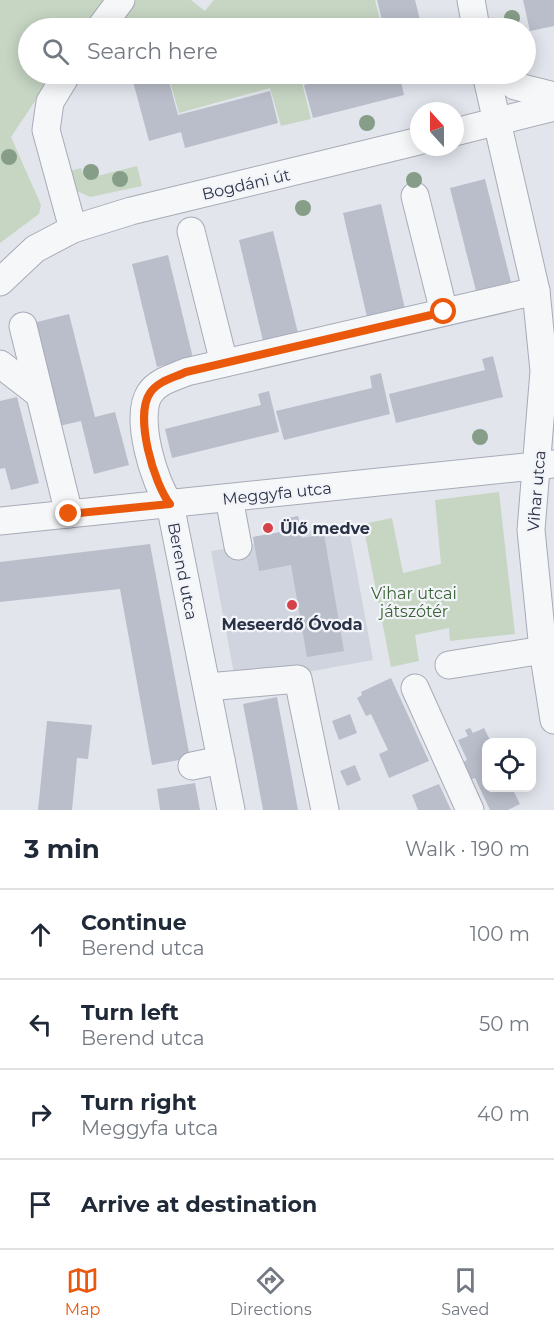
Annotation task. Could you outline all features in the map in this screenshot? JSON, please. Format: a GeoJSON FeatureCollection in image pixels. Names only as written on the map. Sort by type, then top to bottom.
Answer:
{"type":"FeatureCollection","features":[{"type":"Feature","properties":{"kind":"street"},"geometry":{"type":"LineString","coordinates":[[108,18],[121,0]]}},
{"type":"Feature","properties":{"kind":"street"},"geometry":{"type":"LineString","coordinates":[[471,0],[474,18]]}},
{"type":"Feature","properties":{"kind":"street"},"geometry":{"type":"LineString","coordinates":[[61,84],[50,102],[46,130],[74,229]]}},
{"type":"Feature","properties":{"kind":"street","name":"Vihar utca"},"geometry":{"type":"LineString","coordinates":[[488,84],[536,291],[544,371],[546,465],[531,530],[543,650],[554,720]]}},
{"type":"Feature","properties":{"kind":"street"},"geometry":{"type":"LineString","coordinates":[[512,84],[554,96]]}},
{"type":"Feature","properties":{"kind":"street"},"geometry":{"type":"LineString","coordinates":[[464,130],[554,107]]}},
{"type":"Feature","properties":{"kind":"street","name":"Bogdáni út"},"geometry":{"type":"LineString","coordinates":[[0,282],[35,249],[74,229],[131,211],[410,143]]}},
{"type":"Feature","properties":{"kind":"street"},"geometry":{"type":"LineString","coordinates":[[416,196],[444,312]]}},
{"type":"Feature","properties":{"kind":"street"},"geometry":{"type":"LineString","coordinates":[[191,231],[224,363]]}},
{"type":"Feature","properties":{"kind":"street","name":"Berend utca"},"geometry":{"type":"LineString","coordinates":[[231,810],[170,504],[160,492],[145,434],[144,411],[149,394],[161,382],[224,363],[536,291]]}},
{"type":"Feature","properties":{"kind":"street"},"geometry":{"type":"LineString","coordinates":[[23,326],[69,514]]}},
{"type":"Feature","properties":{"kind":"street"},"geometry":{"type":"LineString","coordinates":[[0,364],[39,394]]}},
{"type":"Feature","properties":{"kind":"street","name":"Meggyfa utca"},"geometry":{"type":"LineString","coordinates":[[0,521],[546,465]]}},
{"type":"Feature","properties":{"kind":"street"},"geometry":{"type":"LineString","coordinates":[[229,498],[238,546]]}},
{"type":"Feature","properties":{"kind":"street"},"geometry":{"type":"LineString","coordinates":[[449,665],[543,650]]}},
{"type":"Feature","properties":{"kind":"street"},"geometry":{"type":"LineString","coordinates":[[207,687],[298,679],[325,810]]}},
{"type":"Feature","properties":{"kind":"street"},"geometry":{"type":"LineString","coordinates":[[415,687],[445,732],[470,810]]}},
{"type":"Feature","properties":{"kind":"street"},"geometry":{"type":"LineString","coordinates":[[192,766],[221,760]]}},
{"type":"Feature","properties":{"kind":"shaded area","name":"Meseerdő Óvoda"},"geometry":{"type":"Polygon","coordinates":[[[298,516],[301,532],[348,524],[373,660],[302,673],[235,679],[211,551],[254,544],[253,537],[286,531],[284,519],[298,516]]]}},
{"type":"Feature","properties":{"kind":"green space"},"geometry":{"type":"Polygon","coordinates":[[[0,0],[104,0],[92,18],[18,18],[18,84],[46,84],[11,137],[41,205],[39,214],[0,243],[0,0]]]}},
{"type":"Feature","properties":{"kind":"green space"},"geometry":{"type":"Polygon","coordinates":[[[136,0],[191,0],[205,11],[214,0],[375,0],[380,18],[122,18],[136,0]]]}},
{"type":"Feature","properties":{"kind":"green space"},"geometry":{"type":"Polygon","coordinates":[[[171,84],[302,84],[311,119],[281,126],[270,88],[179,113],[171,84]]]}},
{"type":"Feature","properties":{"kind":"green space"},"geometry":{"type":"Polygon","coordinates":[[[137,166],[142,186],[90,197],[77,191],[69,171],[81,168],[85,179],[137,166]]]}},
{"type":"Feature","properties":{"kind":"green space","name":"Vihar utcai játszótér"},"geometry":{"type":"Polygon","coordinates":[[[499,492],[515,634],[450,641],[449,628],[415,635],[419,661],[391,667],[363,524],[392,518],[403,573],[441,564],[435,500],[499,492]]]}},
{"type":"Feature","properties":{"kind":"building"},"geometry":{"type":"Polygon","coordinates":[[[377,0],[415,0],[420,18],[382,18],[377,0]]]}},
{"type":"Feature","properties":{"kind":"building"},"geometry":{"type":"Polygon","coordinates":[[[523,0],[554,0],[554,26],[536,30],[536,18],[527,18],[523,0]]]}},
{"type":"Feature","properties":{"kind":"building"},"geometry":{"type":"Polygon","coordinates":[[[134,84],[170,84],[178,115],[270,91],[278,123],[185,148],[181,132],[149,141],[134,84]]]}},
{"type":"Feature","properties":{"kind":"building"},"geometry":{"type":"Polygon","coordinates":[[[401,84],[404,95],[313,118],[304,85],[401,84]]]}},
{"type":"Feature","properties":{"kind":"building"},"geometry":{"type":"Polygon","coordinates":[[[485,179],[511,282],[476,291],[450,188],[485,179]]]}},
{"type":"Feature","properties":{"kind":"building"},"geometry":{"type":"Polygon","coordinates":[[[381,204],[405,309],[367,317],[343,213],[381,204]]]}},
{"type":"Feature","properties":{"kind":"building"},"geometry":{"type":"Polygon","coordinates":[[[273,231],[298,333],[263,341],[239,240],[273,231]]]}},
{"type":"Feature","properties":{"kind":"building"},"geometry":{"type":"Polygon","coordinates":[[[168,255],[193,358],[157,367],[132,264],[168,255]]]}},
{"type":"Feature","properties":{"kind":"building"},"geometry":{"type":"Polygon","coordinates":[[[69,314],[95,417],[115,412],[129,465],[94,474],[81,421],[59,426],[33,323],[69,314]]]}},
{"type":"Feature","properties":{"kind":"building"},"geometry":{"type":"Polygon","coordinates":[[[493,356],[503,397],[396,423],[389,394],[485,370],[482,359],[493,356]]]}},
{"type":"Feature","properties":{"kind":"building"},"geometry":{"type":"Polygon","coordinates":[[[381,373],[390,414],[284,440],[276,411],[372,388],[370,376],[381,373]]]}},
{"type":"Feature","properties":{"kind":"building"},"geometry":{"type":"Polygon","coordinates":[[[269,391],[279,432],[172,458],[165,429],[261,405],[258,394],[269,391]]]}},
{"type":"Feature","properties":{"kind":"building"},"geometry":{"type":"Polygon","coordinates":[[[17,397],[39,483],[11,490],[5,468],[0,469],[0,401],[17,397]]]}},
{"type":"Feature","properties":{"kind":"building"},"geometry":{"type":"Polygon","coordinates":[[[298,516],[302,538],[324,534],[344,651],[307,657],[291,565],[259,571],[253,537],[286,531],[284,519],[298,516]]]}},
{"type":"Feature","properties":{"kind":"building"},"geometry":{"type":"Polygon","coordinates":[[[150,544],[190,758],[152,765],[120,589],[0,602],[0,562],[150,544]]]}},
{"type":"Feature","properties":{"kind":"building"},"geometry":{"type":"Polygon","coordinates":[[[391,678],[429,761],[389,778],[379,754],[388,750],[371,714],[366,716],[357,698],[362,695],[361,692],[391,678]]]}},
{"type":"Feature","properties":{"kind":"building"},"geometry":{"type":"Polygon","coordinates":[[[277,697],[298,810],[263,810],[243,704],[277,697]]]}},
{"type":"Feature","properties":{"kind":"building"},"geometry":{"type":"Polygon","coordinates":[[[350,714],[357,733],[339,740],[332,721],[350,714]]]}},
{"type":"Feature","properties":{"kind":"building"},"geometry":{"type":"Polygon","coordinates":[[[47,721],[92,725],[88,759],[77,758],[72,810],[38,810],[47,721]]]}},
{"type":"Feature","properties":{"kind":"building"},"geometry":{"type":"Polygon","coordinates":[[[470,728],[473,733],[484,728],[489,738],[482,738],[482,792],[514,792],[520,804],[508,810],[490,810],[475,778],[467,781],[459,764],[467,760],[458,740],[468,736],[465,730],[470,728]]]}},
{"type":"Feature","properties":{"kind":"building"},"geometry":{"type":"Polygon","coordinates":[[[355,765],[361,780],[347,786],[340,771],[355,765]]]}},
{"type":"Feature","properties":{"kind":"building"},"geometry":{"type":"Polygon","coordinates":[[[195,783],[200,810],[160,810],[157,789],[195,783]]]}},
{"type":"Feature","properties":{"kind":"building"},"geometry":{"type":"Polygon","coordinates":[[[439,784],[451,810],[418,810],[412,795],[439,784]]]}},
{"type":"Feature","properties":{"kind":"place","name":"Ülő medve"},"geometry":{"type":"Point","coordinates":[268,528]}},
{"type":"Feature","properties":{"kind":"place","name":"Meseerdő Óvoda"},"geometry":{"type":"Point","coordinates":[292,605]}},
{"type":"Feature","properties":{"kind":"route"},"geometry":{"type":"LineString","coordinates":[[69,514],[170,504],[160,492],[145,434],[144,411],[149,394],[161,382],[186,372],[444,312]]}}]}
